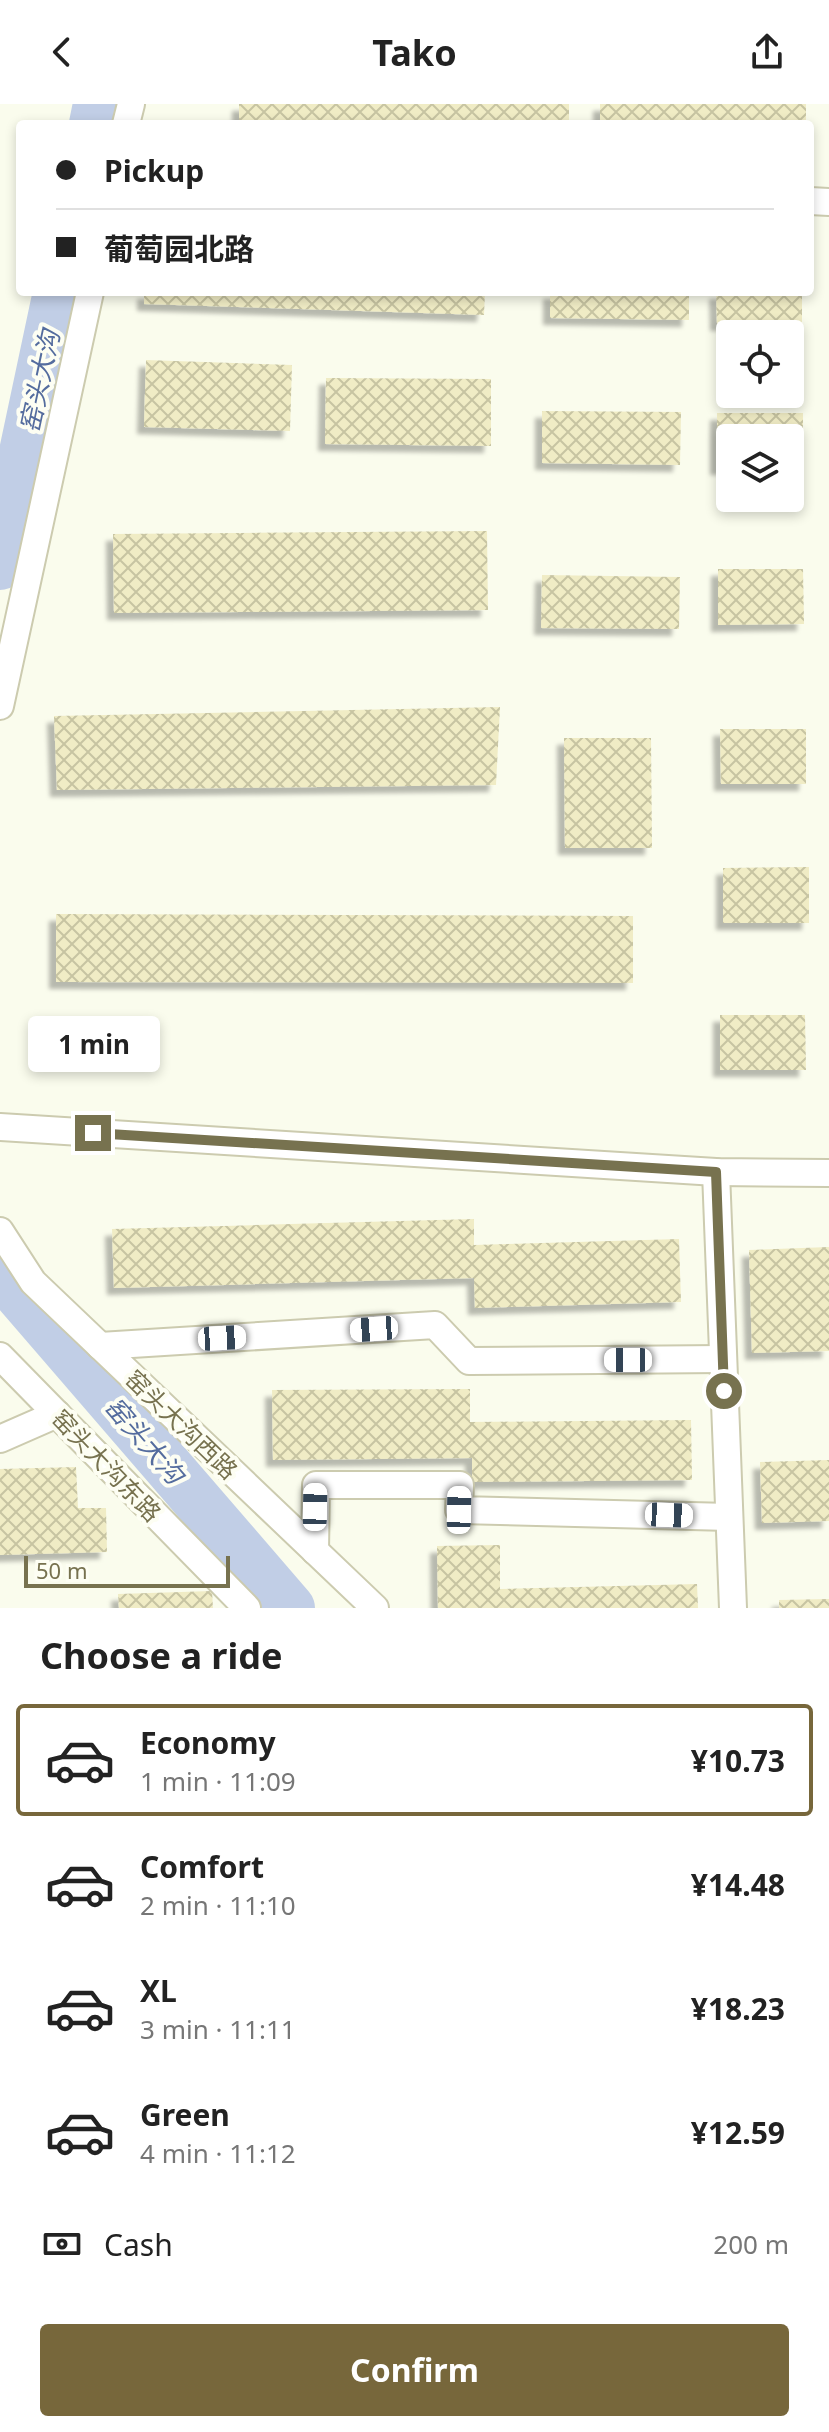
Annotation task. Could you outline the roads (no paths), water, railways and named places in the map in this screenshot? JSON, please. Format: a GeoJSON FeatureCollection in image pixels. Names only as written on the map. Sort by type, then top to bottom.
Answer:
{"type":"FeatureCollection","features":[{"type":"Feature","properties":{"kind":"street"},"geometry":{"type":"LineString","coordinates":[[0,706],[89,296]]}},
{"type":"Feature","properties":{"kind":"street"},"geometry":{"type":"LineString","coordinates":[[0,1127],[716,1172],[829,1173]]}},
{"type":"Feature","properties":{"kind":"street"},"geometry":{"type":"LineString","coordinates":[[716,1172],[733,1608]]}},
{"type":"Feature","properties":{"kind":"street","name":"窑头大沟西路"},"geometry":{"type":"LineString","coordinates":[[0,1231],[33,1282],[375,1608]]}},
{"type":"Feature","properties":{"kind":"street"},"geometry":{"type":"LineString","coordinates":[[100,1346],[435,1325],[469,1361],[723,1359]]}},
{"type":"Feature","properties":{"kind":"street","name":"窑头大沟东路"},"geometry":{"type":"LineString","coordinates":[[0,1356],[247,1608]]}},
{"type":"Feature","properties":{"kind":"street"},"geometry":{"type":"LineString","coordinates":[[0,1439],[57,1414]]}},
{"type":"Feature","properties":{"kind":"street"},"geometry":{"type":"LineString","coordinates":[[315,1551],[316,1485],[460,1485],[459,1510],[729,1517]]}},
{"type":"Feature","properties":{"kind":"waterway","name":"窑头大沟"},"geometry":{"type":"LineString","coordinates":[[95,120],[98,104]]}},
{"type":"Feature","properties":{"kind":"waterway","name":"窑头大沟"},"geometry":{"type":"LineString","coordinates":[[0,565],[57,296]]}},
{"type":"Feature","properties":{"kind":"waterway","name":"窑头大沟"},"geometry":{"type":"LineString","coordinates":[[0,1272],[290,1608]]}}]}
